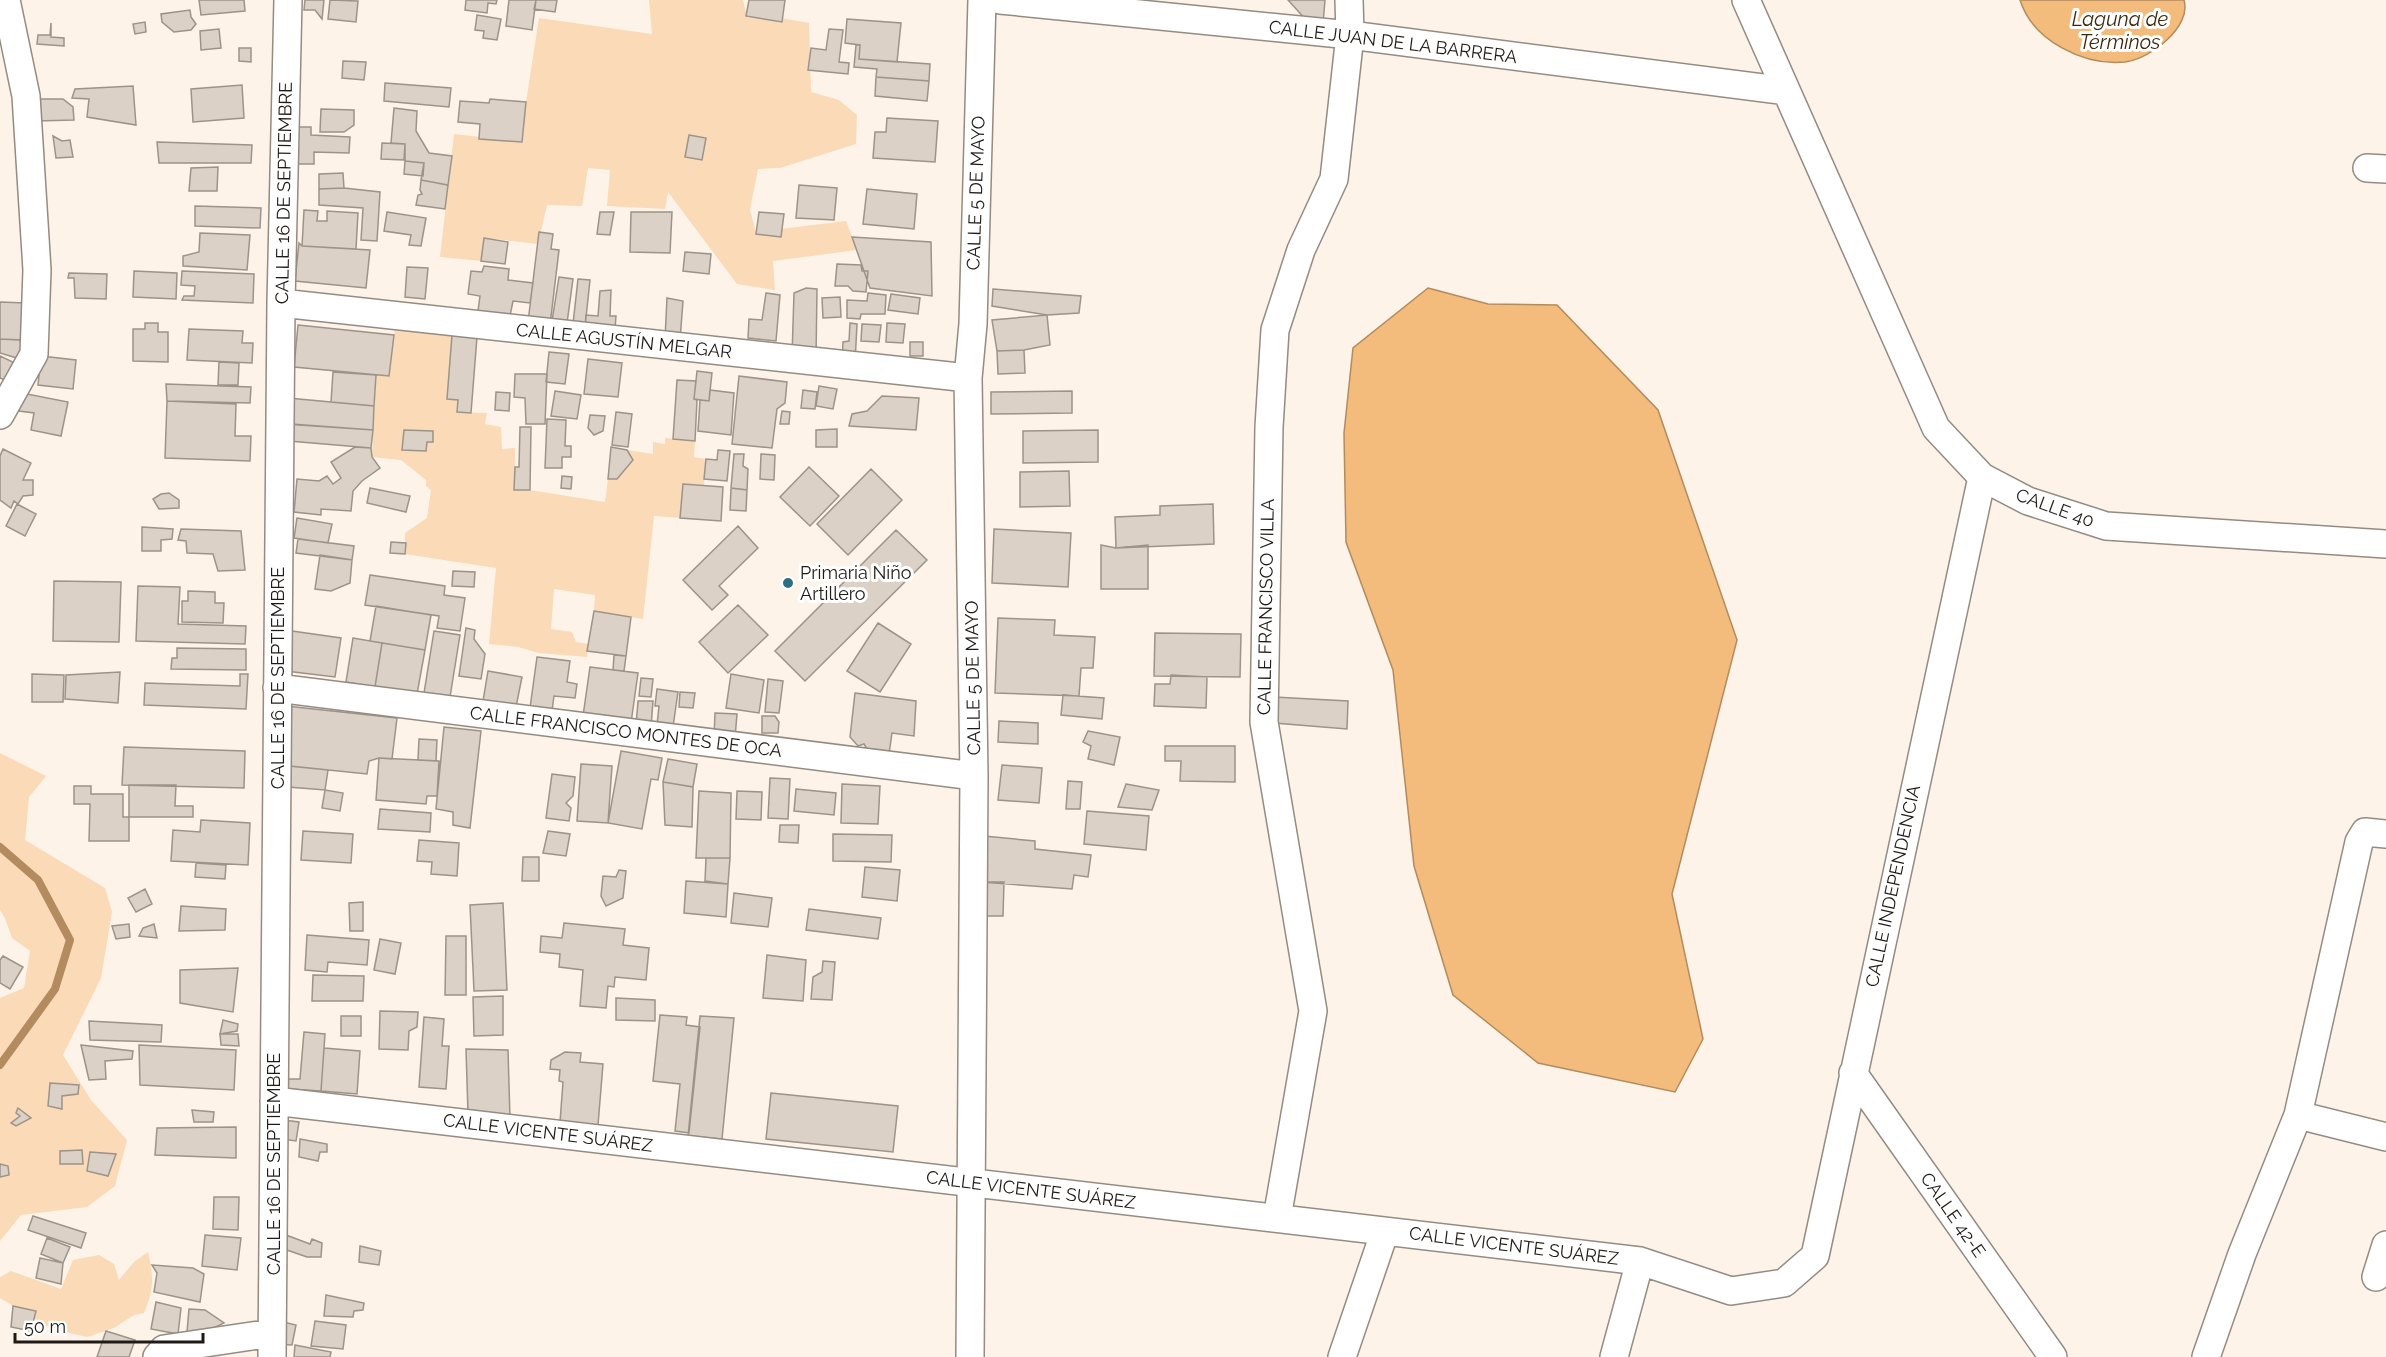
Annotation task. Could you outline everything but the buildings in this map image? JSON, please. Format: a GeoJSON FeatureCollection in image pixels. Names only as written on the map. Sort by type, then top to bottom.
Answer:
{"type":"FeatureCollection","features":[{"type":"Feature","properties":{"kind":"street"},"geometry":{"type":"LineString","coordinates":[[0,415],[34,354],[37,270],[26,96],[6,0]]}},
{"type":"Feature","properties":{"kind":"street","name":"CALLE 16 DE SEPTIEMBRE"},"geometry":{"type":"LineString","coordinates":[[272,1345],[280,303],[288,0]]}},
{"type":"Feature","properties":{"kind":"street","name":"CALLE 5 DE MAYO"},"geometry":{"type":"LineString","coordinates":[[970,1357],[974,776],[968,378],[973,324],[982,0]]}},
{"type":"Feature","properties":{"kind":"street","name":"CALLE JUAN DE LA BARRERA"},"geometry":{"type":"LineString","coordinates":[[1000,0],[1350,35],[1786,91]]}},
{"type":"Feature","properties":{"kind":"street","name":"CALLE FRANCISCO VILLA"},"geometry":{"type":"LineString","coordinates":[[1277,1218],[1313,1011],[1264,722],[1269,427],[1274,341],[1275,330],[1302,250],[1334,179],[1350,35],[1349,0]]}},
{"type":"Feature","properties":{"kind":"street"},"geometry":{"type":"LineString","coordinates":[[1746,0],[1786,91]]}},
{"type":"Feature","properties":{"kind":"street","name":"CALLE 40"},"geometry":{"type":"LineString","coordinates":[[1786,91],[1936,428],[1982,477],[2028,501],[2106,526],[2386,544]]}},
{"type":"Feature","properties":{"kind":"street","name":"CALLE AGUSTÍN MELGAR"},"geometry":{"type":"LineString","coordinates":[[280,303],[968,378]]}},
{"type":"Feature","properties":{"kind":"street","name":"CALLE INDEPENDENCIA"},"geometry":{"type":"LineString","coordinates":[[1784,1283],[1815,1256],[1982,477]]}},
{"type":"Feature","properties":{"kind":"street","name":"CALLE FRANCISCO MONTES DE OCA"},"geometry":{"type":"LineString","coordinates":[[278,688],[974,776]]}},
{"type":"Feature","properties":{"kind":"street"},"geometry":{"type":"LineString","coordinates":[[2206,1357],[2242,1254],[2298,1115],[2359,842],[2365,832],[2381,833]]}},
{"type":"Feature","properties":{"kind":"street","name":"CALLE 42-E"},"geometry":{"type":"LineString","coordinates":[[1853,1072],[2053,1357]]}},
{"type":"Feature","properties":{"kind":"street","name":"CALLE VICENTE SUÁREZ"},"geometry":{"type":"LineString","coordinates":[[274,1101],[1640,1261],[1731,1291],[1784,1283]]}},
{"type":"Feature","properties":{"kind":"street"},"geometry":{"type":"LineString","coordinates":[[2298,1115],[2386,1137]]}},
{"type":"Feature","properties":{"kind":"street"},"geometry":{"type":"LineString","coordinates":[[1342,1357],[1385,1231]]}},
{"type":"Feature","properties":{"kind":"street"},"geometry":{"type":"LineString","coordinates":[[2376,1277],[2386,1245]]}},
{"type":"Feature","properties":{"kind":"street"},"geometry":{"type":"LineString","coordinates":[[1614,1357],[1640,1261]]}},
{"type":"Feature","properties":{"kind":"street"},"geometry":{"type":"LineString","coordinates":[[157,1357],[164,1349],[272,1345]]}},
{"type":"Feature","properties":{"kind":"shaded area"},"geometry":{"type":"Polygon","coordinates":[[[649,0],[743,0],[746,12],[809,23],[811,92],[839,100],[857,115],[856,144],[780,168],[758,169],[750,210],[756,232],[846,221],[857,250],[773,261],[775,290],[737,284],[668,192],[665,209],[607,206],[610,170],[588,168],[582,206],[547,205],[538,244],[485,238],[481,261],[440,257],[454,134],[522,142],[539,18],[652,34],[649,0]]]}},
{"type":"Feature","properties":{"kind":"shaded area"},"geometry":{"type":"Polygon","coordinates":[[[395,329],[452,335],[447,399],[458,400],[458,412],[487,413],[485,424],[501,427],[502,449],[515,448],[515,490],[530,490],[605,502],[608,479],[627,450],[653,454],[653,442],[665,444],[665,438],[695,441],[694,457],[706,459],[704,486],[683,484],[680,518],[654,516],[643,619],[594,611],[595,595],[554,589],[551,629],[572,632],[576,642],[588,644],[587,657],[539,653],[518,647],[489,644],[496,568],[405,554],[405,533],[427,518],[431,490],[426,486],[426,480],[401,460],[372,457],[376,375],[389,376],[395,329]]]}},
{"type":"Feature","properties":{"kind":"shaded area"},"geometry":{"type":"Polygon","coordinates":[[[0,753],[46,776],[29,797],[25,840],[105,888],[112,912],[101,978],[63,1055],[91,1100],[127,1140],[115,1186],[87,1207],[21,1215],[0,1241],[0,998],[24,988],[30,951],[12,938],[0,910],[0,753]]]}},
{"type":"Feature","properties":{"kind":"shaded area"},"geometry":{"type":"Polygon","coordinates":[[[148,1252],[152,1283],[144,1313],[134,1315],[114,1328],[87,1337],[52,1329],[0,1298],[0,1277],[11,1271],[61,1289],[73,1260],[99,1255],[114,1264],[119,1280],[134,1262],[148,1252]]]}},
{"type":"Feature","properties":{"kind":"water","name":"Laguna de Términos"},"geometry":{"type":"Polygon","coordinates":[[[2020,0],[2184,0],[2185,10],[2182,21],[2175,31],[2157,48],[2135,60],[2109,62],[2077,55],[2048,39],[2036,28],[2020,0]]]}},
{"type":"Feature","properties":{"kind":"water"},"geometry":{"type":"Polygon","coordinates":[[[1428,288],[1488,304],[1557,305],[1658,410],[1737,640],[1672,894],[1703,1039],[1675,1092],[1538,1063],[1453,995],[1414,866],[1393,670],[1346,542],[1344,433],[1353,348],[1428,288]]]}},
{"type":"Feature","properties":{"kind":"waterway"},"geometry":{"type":"LineString","coordinates":[[0,847],[38,880],[70,940],[55,989],[0,1065]]}},
{"type":"Feature","properties":{"kind":"place","name":"Primaria Niño Artillero"},"geometry":{"type":"Point","coordinates":[788,583]}}]}
